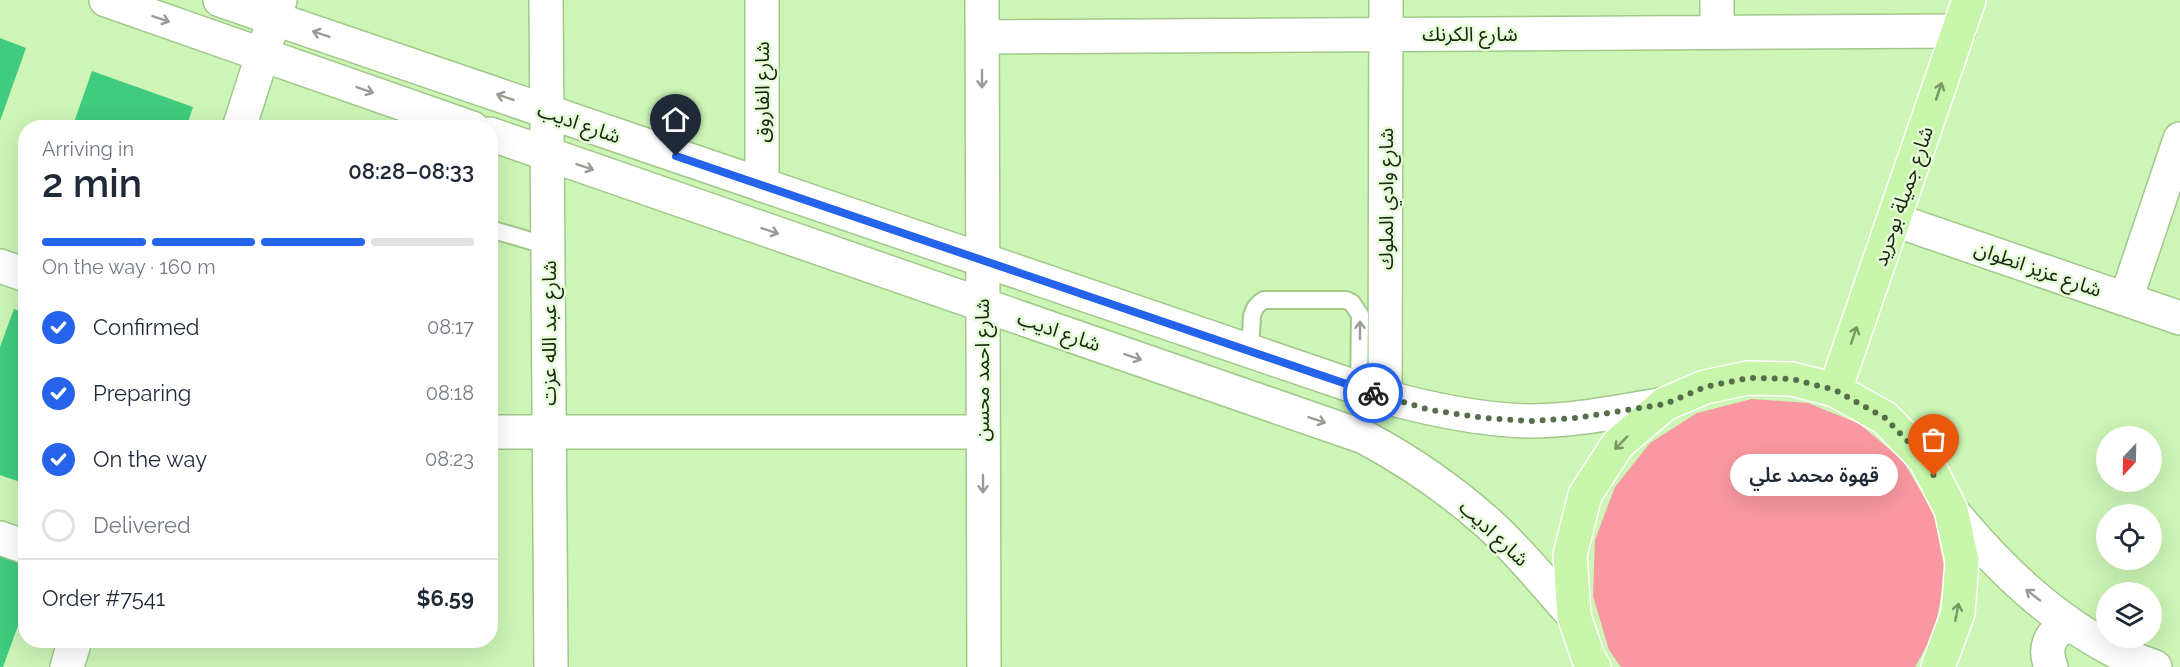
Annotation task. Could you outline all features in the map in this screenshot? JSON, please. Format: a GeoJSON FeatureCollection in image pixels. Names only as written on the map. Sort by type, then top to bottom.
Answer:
{"type":"FeatureCollection","features":[{"type":"Feature","properties":{"kind":"main road","name":"شارع جميلة بوحريد"},"geometry":{"type":"LineString","coordinates":[[1835,390],[1969,0]]}},
{"type":"Feature","properties":{"kind":"main road"},"geometry":{"type":"LineString","coordinates":[[1594,667],[1588,657],[1574,616],[1569,555],[1585,495],[1617,444],[1665,404],[1705,387],[1748,378],[1792,379],[1835,390],[1885,418],[1925,459],[1951,510],[1962,561],[1958,613],[1938,667]]}},
{"type":"Feature","properties":{"kind":"street"},"geometry":{"type":"LineString","coordinates":[[106,0],[443,120]]}},
{"type":"Feature","properties":{"kind":"street","name":"شارع اديب"},"geometry":{"type":"LineString","coordinates":[[220,0],[278,9],[547,112],[1250,352],[1430,410],[1484,418],[1530,421],[1576,418],[1665,404]]}},
{"type":"Feature","properties":{"kind":"street","name":"شارع عبد الله عزت"},"geometry":{"type":"LineString","coordinates":[[546,0],[552,667]]}},
{"type":"Feature","properties":{"kind":"street","name":"شارع الفاروق"},"geometry":{"type":"LineString","coordinates":[[762,0],[762,185]]}},
{"type":"Feature","properties":{"kind":"street","name":"شارع احمد محسن"},"geometry":{"type":"LineString","coordinates":[[982,0],[984,667]]}},
{"type":"Feature","properties":{"kind":"street","name":"شارع وادي الملوك"},"geometry":{"type":"LineString","coordinates":[[1372,393],[1386,0]]}},
{"type":"Feature","properties":{"kind":"street"},"geometry":{"type":"LineString","coordinates":[[1717,0],[1717,32]]}},
{"type":"Feature","properties":{"kind":"street"},"geometry":{"type":"LineString","coordinates":[[241,120],[278,9]]}},
{"type":"Feature","properties":{"kind":"street","name":"شارع الكرنك"},"geometry":{"type":"LineString","coordinates":[[982,37],[1959,31]]}},
{"type":"Feature","properties":{"kind":"street","name":"شارع اديب"},"geometry":{"type":"LineString","coordinates":[[498,137],[1364,437],[1404,458],[1490,524],[1574,616]]}},
{"type":"Feature","properties":{"kind":"street"},"geometry":{"type":"LineString","coordinates":[[2126,299],[2180,139]]}},
{"type":"Feature","properties":{"kind":"street","name":"شارع عزيز انطوان"},"geometry":{"type":"LineString","coordinates":[[1895,220],[2180,318]]}},
{"type":"Feature","properties":{"kind":"street"},"geometry":{"type":"LineString","coordinates":[[0,266],[18,272]]}},
{"type":"Feature","properties":{"kind":"street"},"geometry":{"type":"LineString","coordinates":[[498,432],[983,432]]}},
{"type":"Feature","properties":{"kind":"street"},"geometry":{"type":"LineString","coordinates":[[1951,510],[1994,560],[2026,590],[2070,624],[2117,652],[2155,667]]}},
{"type":"Feature","properties":{"kind":"street"},"geometry":{"type":"LineString","coordinates":[[0,538],[18,544]]}},
{"type":"Feature","properties":{"kind":"street"},"geometry":{"type":"LineString","coordinates":[[2050,667],[2047,646],[2052,636],[2060,628],[2070,624]]}},
{"type":"Feature","properties":{"kind":"street"},"geometry":{"type":"LineString","coordinates":[[67,667],[73,648]]}},
{"type":"Feature","properties":{"kind":"lane"},"geometry":{"type":"LineString","coordinates":[[498,231],[548,246]]}},
{"type":"Feature","properties":{"kind":"lane"},"geometry":{"type":"LineString","coordinates":[[1250,352],[1253,310],[1260,302],[1264,300],[1346,300],[1357,308],[1360,315],[1372,393]]}},
{"type":"Feature","properties":{"kind":"shaded area"},"geometry":{"type":"Polygon","coordinates":[[[1752,399],[1808,403],[1860,424],[1903,461],[1934,513],[1945,572],[1935,631],[1915,667],[1621,667],[1609,650],[1593,596],[1595,540],[1615,487],[1650,443],[1697,413],[1752,399]]]}},
{"type":"Feature","properties":{"kind":"building"},"geometry":{"type":"Polygon","coordinates":[[[0,38],[26,48],[0,121],[0,38]]]}},
{"type":"Feature","properties":{"kind":"building"},"geometry":{"type":"Polygon","coordinates":[[[92,71],[193,107],[189,120],[75,120],[92,71]]]}},
{"type":"Feature","properties":{"kind":"building"},"geometry":{"type":"Polygon","coordinates":[[[14,309],[18,310],[18,481],[0,475],[0,347],[14,309]]]}},
{"type":"Feature","properties":{"kind":"building"},"geometry":{"type":"Polygon","coordinates":[[[0,556],[18,562],[18,626],[3,667],[0,667],[0,556]]]}},
{"type":"Feature","properties":{"kind":"way so far"},"geometry":{"type":"LineString","coordinates":[[1373,393],[1430,410],[1484,418],[1530,421],[1576,418],[1665,404],[1705,387],[1748,378],[1792,379],[1835,390],[1885,418],[1925,459],[1934,476]]}},
{"type":"Feature","properties":{"kind":"place","name":"قهوة محمد علي"},"geometry":{"type":"Point","coordinates":[1934,476]}},
{"type":"Feature","properties":{"kind":"route"},"geometry":{"type":"LineString","coordinates":[[676,156],[1373,393]]}}]}
